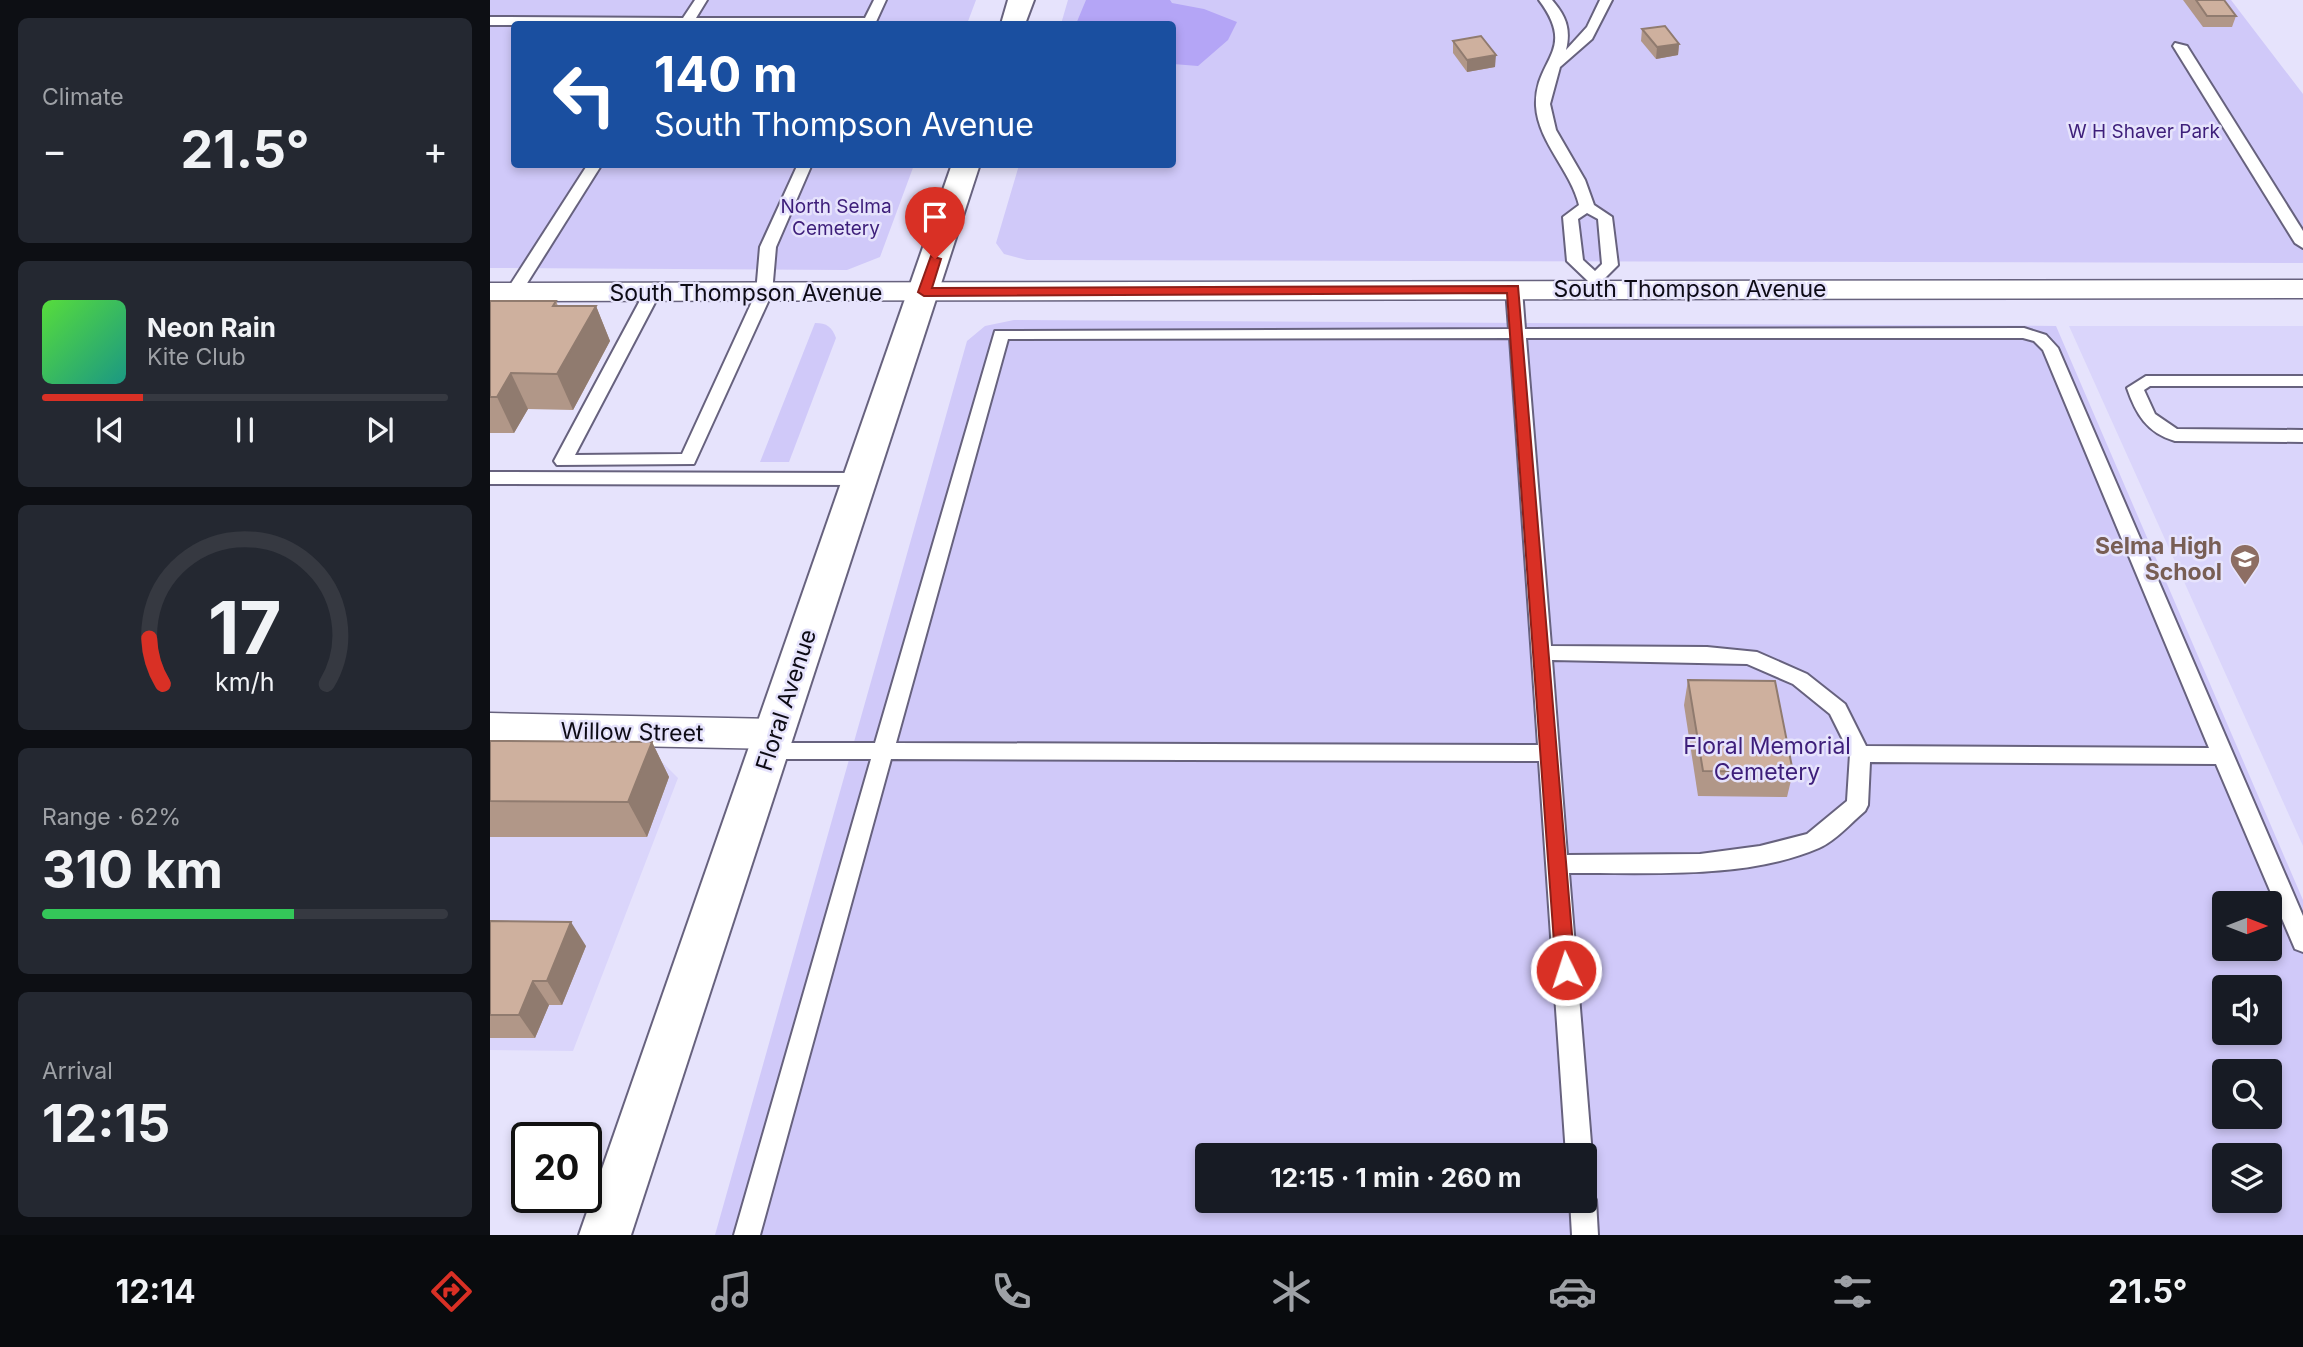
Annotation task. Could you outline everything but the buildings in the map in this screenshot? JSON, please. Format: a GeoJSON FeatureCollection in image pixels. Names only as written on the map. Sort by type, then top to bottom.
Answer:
{"type":"FeatureCollection","features":[{"type":"Feature","properties":{"kind":"main road"},"geometry":{"type":"LineString","coordinates":[[1014,21],[1021,0]]}},
{"type":"Feature","properties":{"kind":"main road","name":"Floral Avenue"},"geometry":{"type":"LineString","coordinates":[[605,1235],[965,168]]}},
{"type":"Feature","properties":{"kind":"street","name":"South Thompson Avenue"},"geometry":{"type":"LineString","coordinates":[[502,293],[1514,289],[1596,284],[2303,289]]}},
{"type":"Feature","properties":{"kind":"street","name":"Willow Street"},"geometry":{"type":"LineString","coordinates":[[490,728],[772,743]]}},
{"type":"Feature","properties":{"kind":"lane"},"geometry":{"type":"LineString","coordinates":[[687,21],[701,0]]}},
{"type":"Feature","properties":{"kind":"lane"},"geometry":{"type":"LineString","coordinates":[[870,21],[880,0]]}},
{"type":"Feature","properties":{"kind":"lane"},"geometry":{"type":"LineString","coordinates":[[1545,0],[1560,24],[1563,39],[1557,64],[1546,84],[1544,115],[1553,138],[1582,185],[1587,207],[1605,217],[1610,265],[1596,284],[1575,264],[1570,218],[1587,207]]}},
{"type":"Feature","properties":{"kind":"lane"},"geometry":{"type":"LineString","coordinates":[[1557,64],[1580,47],[1591,34],[1606,0]]}},
{"type":"Feature","properties":{"kind":"lane"},"geometry":{"type":"LineString","coordinates":[[490,21],[511,21]]}},
{"type":"Feature","properties":{"kind":"lane"},"geometry":{"type":"LineString","coordinates":[[2180,46],[2303,243]]}},
{"type":"Feature","properties":{"kind":"lane"},"geometry":{"type":"LineString","coordinates":[[502,293],[592,168]]}},
{"type":"Feature","properties":{"kind":"lane"},"geometry":{"type":"LineString","coordinates":[[652,293],[563,461],[688,460],[764,293],[768,247],[803,168]]}},
{"type":"Feature","properties":{"kind":"lane"},"geometry":{"type":"LineString","coordinates":[[1514,289],[1578,1143]]}},
{"type":"Feature","properties":{"kind":"lane"},"geometry":{"type":"LineString","coordinates":[[747,1235],[1001,334],[2024,333],[2040,338],[2050,348],[2303,942]]}},
{"type":"Feature","properties":{"kind":"lane"},"geometry":{"type":"LineString","coordinates":[[2303,381],[2146,381],[2135,388],[2147,418],[2160,430],[2175,435],[2303,436]]}},
{"type":"Feature","properties":{"kind":"lane"},"geometry":{"type":"LineString","coordinates":[[490,478],[858,479]]}},
{"type":"Feature","properties":{"kind":"lane"},"geometry":{"type":"LineString","coordinates":[[1542,653],[1707,654],[1749,657],[1800,679],[1838,709],[1860,754],[1857,805],[1814,841],[1760,855],[1700,863],[1558,864]]}},
{"type":"Feature","properties":{"kind":"lane"},"geometry":{"type":"LineString","coordinates":[[772,743],[884,752],[1550,753]]}},
{"type":"Feature","properties":{"kind":"lane"},"geometry":{"type":"LineString","coordinates":[[1860,754],[2223,756]]}},
{"type":"Feature","properties":{"kind":"lane"},"geometry":{"type":"LineString","coordinates":[[1584,1213],[1585,1235]]}},
{"type":"Feature","properties":{"kind":"shaded area"},"geometry":{"type":"Polygon","coordinates":[[[1086,0],[1170,0],[1172,3],[1204,9],[1237,22],[1228,40],[1198,66],[1176,64],[1176,21],[1077,21],[1086,0]]]}},
{"type":"Feature","properties":{"kind":"shaded area","name":"Selma High School"},"geometry":{"type":"Polygon","coordinates":[[[2069,326],[2303,326],[2303,846],[2069,326]]]}},
{"type":"Feature","properties":{"kind":"shaded area"},"geometry":{"type":"Polygon","coordinates":[[[490,760],[662,762],[678,778],[573,1051],[490,1050],[490,760]]]}},
{"type":"Feature","properties":{"kind":"green space","name":"North Selma Cemetery"},"geometry":{"type":"Polygon","coordinates":[[[490,0],[976,0],[968,21],[511,21],[511,168],[913,168],[880,257],[847,270],[490,268],[490,0]]]}},
{"type":"Feature","properties":{"kind":"green space","name":"W H Shaver Park"},"geometry":{"type":"Polygon","coordinates":[[[1068,0],[2231,0],[2303,94],[2303,263],[1027,260],[1004,254],[996,243],[1018,168],[1176,168],[1176,21],[1062,21],[1068,0]]]}},
{"type":"Feature","properties":{"kind":"green space","name":"Floral Memorial Cemetery"},"geometry":{"type":"Polygon","coordinates":[[[1014,320],[2056,326],[2303,900],[2303,1235],[715,1235],[967,341],[985,326],[1014,320]]]}},
{"type":"Feature","properties":{"kind":"green space"},"geometry":{"type":"Polygon","coordinates":[[[815,323],[828,326],[836,338],[789,462],[760,462],[815,323]]]}},
{"type":"Feature","properties":{"kind":"place","name":"Selma High School"},"geometry":{"type":"Point","coordinates":[2245,586]}},
{"type":"Feature","properties":{"kind":"route"},"geometry":{"type":"LineString","coordinates":[[935,259],[924,292],[1514,289],[1566,970]]}}]}
